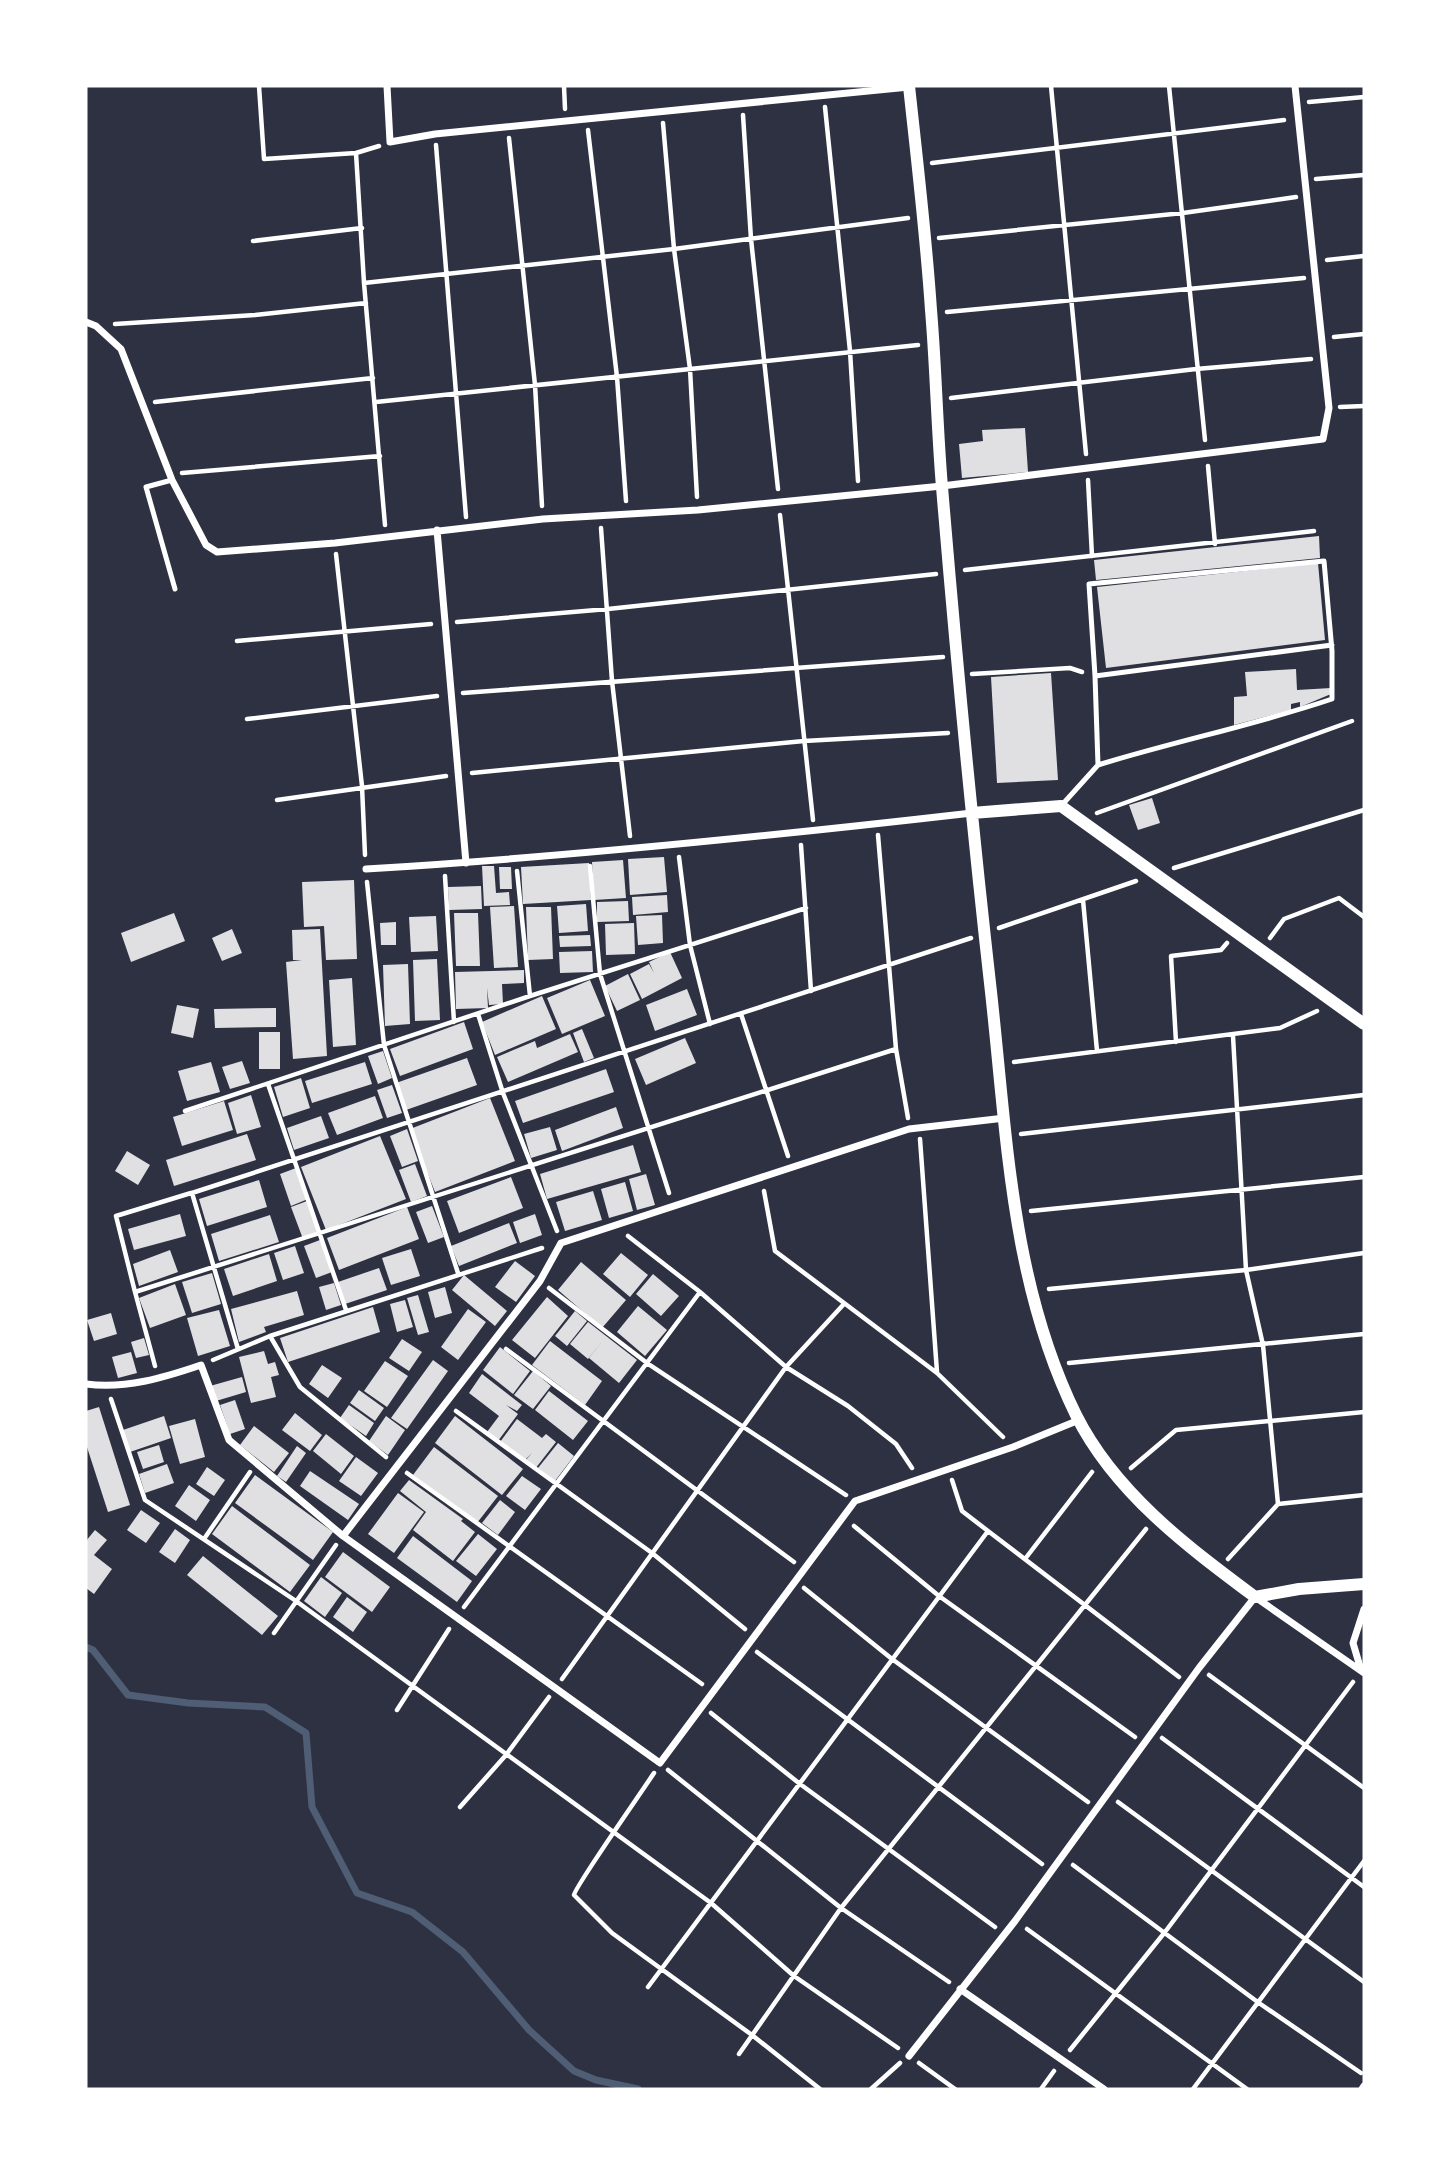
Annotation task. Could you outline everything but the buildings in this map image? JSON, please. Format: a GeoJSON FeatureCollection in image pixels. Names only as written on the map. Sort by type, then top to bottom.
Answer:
{"type":"FeatureCollection","features":[{"type":"Feature","properties":{"kind":"street"},"geometry":{"type":"LineString","coordinates":[[387,86],[390,142],[435,134],[909,86],[926,240],[942,486],[972,813],[1006,1135],[1029,1291],[1053,1364],[1079,1420],[1119,1478],[1155,1518],[1219,1570],[1363,1672]]}},
{"type":"Feature","properties":{"kind":"street"},"geometry":{"type":"LineString","coordinates":[[86,321],[96,326],[121,349],[171,477],[206,545],[217,552],[335,543],[543,519],[698,510],[942,486],[1087,471],[1324,439],[1329,408],[1295,86]]}},
{"type":"Feature","properties":{"kind":"street"},"geometry":{"type":"LineString","coordinates":[[437,530],[466,863]]}},
{"type":"Feature","properties":{"kind":"street"},"geometry":{"type":"LineString","coordinates":[[366,869],[589,852],[1061,806],[1364,1024]]}},
{"type":"Feature","properties":{"kind":"street"},"geometry":{"type":"LineString","coordinates":[[343,1536],[540,1281],[561,1243],[909,1129],[1005,1118]]}},
{"type":"Feature","properties":{"kind":"street"},"geometry":{"type":"LineString","coordinates":[[86,1384],[106,1386],[159,1379],[201,1365],[229,1440],[343,1536],[458,1615],[660,1763],[855,1501],[1013,1447],[1079,1420]]}},
{"type":"Feature","properties":{"kind":"street"},"geometry":{"type":"LineString","coordinates":[[909,2056],[1005,1934],[1199,1668],[1255,1597],[1364,1584]]}},
{"type":"Feature","properties":{"kind":"street"},"geometry":{"type":"LineString","coordinates":[[1363,1672],[1353,1643],[1364,1609]]}},
{"type":"Feature","properties":{"kind":"street"},"geometry":{"type":"LineString","coordinates":[[960,1989],[1104,2089]]}},
{"type":"Feature","properties":{"kind":"lane"},"geometry":{"type":"LineString","coordinates":[[171,477],[146,486],[175,589]]}},
{"type":"Feature","properties":{"kind":"lane"},"geometry":{"type":"LineString","coordinates":[[1061,806],[1098,765],[1163,745],[1275,718],[1332,699],[1332,645],[1324,561],[1089,584],[1098,765]]}},
{"type":"Feature","properties":{"kind":"lane"},"geometry":{"type":"LineString","coordinates":[[1095,676],[1332,645]]}},
{"type":"Feature","properties":{"kind":"path"},"geometry":{"type":"LineString","coordinates":[[259,86],[264,159],[356,153],[390,142]]}},
{"type":"Feature","properties":{"kind":"path"},"geometry":{"type":"LineString","coordinates":[[564,86],[566,121]]}},
{"type":"Feature","properties":{"kind":"path"},"geometry":{"type":"LineString","coordinates":[[1051,86],[1081,384],[1093,556]]}},
{"type":"Feature","properties":{"kind":"path"},"geometry":{"type":"LineString","coordinates":[[1169,86],[1215,544]]}},
{"type":"Feature","properties":{"kind":"path"},"geometry":{"type":"LineString","coordinates":[[824,95],[850,351],[858,494]]}},
{"type":"Feature","properties":{"kind":"path"},"geometry":{"type":"LineString","coordinates":[[1297,103],[1364,97]]}},
{"type":"Feature","properties":{"kind":"path"},"geometry":{"type":"LineString","coordinates":[[742,103],[751,239],[766,360],[794,667],[814,831]]}},
{"type":"Feature","properties":{"kind":"path"},"geometry":{"type":"LineString","coordinates":[[662,111],[674,249],[690,369],[698,510]]}},
{"type":"Feature","properties":{"kind":"path"},"geometry":{"type":"LineString","coordinates":[[918,164],[1299,118]]}},
{"type":"Feature","properties":{"kind":"path"},"geometry":{"type":"LineString","coordinates":[[586,119],[617,377],[627,515]]}},
{"type":"Feature","properties":{"kind":"path"},"geometry":{"type":"LineString","coordinates":[[508,127],[535,385],[543,519]]}},
{"type":"Feature","properties":{"kind":"path"},"geometry":{"type":"LineString","coordinates":[[435,134],[467,527]]}},
{"type":"Feature","properties":{"kind":"path"},"geometry":{"type":"LineString","coordinates":[[356,153],[364,283],[386,537]]}},
{"type":"Feature","properties":{"kind":"path"},"geometry":{"type":"LineString","coordinates":[[1305,180],[1364,175]]}},
{"type":"Feature","properties":{"kind":"path"},"geometry":{"type":"LineString","coordinates":[[926,240],[1065,223],[1183,213],[1307,196]]}},
{"type":"Feature","properties":{"kind":"path"},"geometry":{"type":"LineString","coordinates":[[364,283],[674,249],[922,216]]}},
{"type":"Feature","properties":{"kind":"path"},"geometry":{"type":"LineString","coordinates":[[253,241],[362,228]]}},
{"type":"Feature","properties":{"kind":"path"},"geometry":{"type":"LineString","coordinates":[[1314,261],[1364,256]]}},
{"type":"Feature","properties":{"kind":"path"},"geometry":{"type":"LineString","coordinates":[[932,314],[1315,277]]}},
{"type":"Feature","properties":{"kind":"path"},"geometry":{"type":"LineString","coordinates":[[96,326],[255,315],[366,303]]}},
{"type":"Feature","properties":{"kind":"path"},"geometry":{"type":"LineString","coordinates":[[1322,338],[1364,334]]}},
{"type":"Feature","properties":{"kind":"path"},"geometry":{"type":"LineString","coordinates":[[376,402],[933,344]]}},
{"type":"Feature","properties":{"kind":"path"},"geometry":{"type":"LineString","coordinates":[[936,400],[1196,369],[1324,358]]}},
{"type":"Feature","properties":{"kind":"path"},"geometry":{"type":"LineString","coordinates":[[143,403],[373,378]]}},
{"type":"Feature","properties":{"kind":"path"},"geometry":{"type":"LineString","coordinates":[[1329,408],[1364,405]]}},
{"type":"Feature","properties":{"kind":"path"},"geometry":{"type":"LineString","coordinates":[[171,477],[380,456]]}},
{"type":"Feature","properties":{"kind":"path"},"geometry":{"type":"LineString","coordinates":[[600,516],[612,681],[632,847]]}},
{"type":"Feature","properties":{"kind":"path"},"geometry":{"type":"LineString","coordinates":[[237,641],[608,609],[1314,531]]}},
{"type":"Feature","properties":{"kind":"path"},"geometry":{"type":"LineString","coordinates":[[335,543],[362,786],[366,869],[384,1045],[407,1124],[458,1273]]}},
{"type":"Feature","properties":{"kind":"path"},"geometry":{"type":"LineString","coordinates":[[247,719],[452,694],[959,655]]}},
{"type":"Feature","properties":{"kind":"path"},"geometry":{"type":"LineString","coordinates":[[961,675],[1070,668],[1095,676]]}},
{"type":"Feature","properties":{"kind":"path"},"geometry":{"type":"LineString","coordinates":[[1079,819],[1352,721]]}},
{"type":"Feature","properties":{"kind":"path"},"geometry":{"type":"LineString","coordinates":[[277,800],[362,786],[621,757],[804,740],[965,732]]}},
{"type":"Feature","properties":{"kind":"path"},"geometry":{"type":"LineString","coordinates":[[159,1379],[116,1216],[890,967],[1156,874],[1364,810]]}},
{"type":"Feature","properties":{"kind":"path"},"geometry":{"type":"LineString","coordinates":[[877,824],[896,1049],[909,1129]]}},
{"type":"Feature","properties":{"kind":"path"},"geometry":{"type":"LineString","coordinates":[[800,832],[811,991]]}},
{"type":"Feature","properties":{"kind":"path"},"geometry":{"type":"LineString","coordinates":[[678,843],[690,945],[710,1024]]}},
{"type":"Feature","properties":{"kind":"path"},"geometry":{"type":"LineString","coordinates":[[589,852],[600,974],[673,1206]]}},
{"type":"Feature","properties":{"kind":"path"},"geometry":{"type":"LineString","coordinates":[[515,858],[530,996]]}},
{"type":"Feature","properties":{"kind":"path"},"geometry":{"type":"LineString","coordinates":[[444,864],[454,1023]]}},
{"type":"Feature","properties":{"kind":"path"},"geometry":{"type":"LineString","coordinates":[[1261,950],[1284,919],[1339,898],[1364,917]]}},
{"type":"Feature","properties":{"kind":"path"},"geometry":{"type":"LineString","coordinates":[[1083,900],[1097,1051]]}},
{"type":"Feature","properties":{"kind":"path"},"geometry":{"type":"LineString","coordinates":[[185,1111],[530,996],[806,908]]}},
{"type":"Feature","properties":{"kind":"path"},"geometry":{"type":"LineString","coordinates":[[1176,1042],[1171,956],[1221,950],[1236,932]]}},
{"type":"Feature","properties":{"kind":"path"},"geometry":{"type":"LineString","coordinates":[[999,1063],[1233,1036],[1280,1028],[1336,1003]]}},
{"type":"Feature","properties":{"kind":"path"},"geometry":{"type":"LineString","coordinates":[[201,1365],[270,1336],[346,1310],[561,1243],[503,1093],[478,1014]]}},
{"type":"Feature","properties":{"kind":"path"},"geometry":{"type":"LineString","coordinates":[[741,1014],[792,1167]]}},
{"type":"Feature","properties":{"kind":"path"},"geometry":{"type":"LineString","coordinates":[[1233,1036],[1246,1270],[1263,1345],[1278,1504]]}},
{"type":"Feature","properties":{"kind":"path"},"geometry":{"type":"LineString","coordinates":[[135,1292],[896,1049]]}},
{"type":"Feature","properties":{"kind":"path"},"geometry":{"type":"LineString","coordinates":[[268,1084],[346,1310]]}},
{"type":"Feature","properties":{"kind":"path"},"geometry":{"type":"LineString","coordinates":[[1006,1135],[1238,1112],[1364,1095]]}},
{"type":"Feature","properties":{"kind":"path"},"geometry":{"type":"LineString","coordinates":[[919,1128],[937,1373]]}},
{"type":"Feature","properties":{"kind":"path"},"geometry":{"type":"LineString","coordinates":[[1016,1213],[1364,1177]]}},
{"type":"Feature","properties":{"kind":"path"},"geometry":{"type":"LineString","coordinates":[[762,1178],[775,1251],[843,1305],[937,1373],[1013,1447]]}},
{"type":"Feature","properties":{"kind":"path"},"geometry":{"type":"LineString","coordinates":[[192,1193],[238,1349]]}},
{"type":"Feature","properties":{"kind":"path"},"geometry":{"type":"LineString","coordinates":[[624,1222],[628,1236],[700,1292],[786,1367],[848,1406],[896,1444],[904,1452],[918,1481]]}},
{"type":"Feature","properties":{"kind":"path"},"geometry":{"type":"LineString","coordinates":[[1029,1291],[1246,1270],[1364,1253]]}},
{"type":"Feature","properties":{"kind":"path"},"geometry":{"type":"LineString","coordinates":[[540,1281],[647,1363],[855,1501]]}},
{"type":"Feature","properties":{"kind":"path"},"geometry":{"type":"LineString","coordinates":[[397,1710],[458,1615],[700,1292]]}},
{"type":"Feature","properties":{"kind":"path"},"geometry":{"type":"LineString","coordinates":[[460,1807],[506,1755],[786,1367],[843,1305]]}},
{"type":"Feature","properties":{"kind":"path"},"geometry":{"type":"LineString","coordinates":[[1053,1364],[1364,1334]]}},
{"type":"Feature","properties":{"kind":"path"},"geometry":{"type":"LineString","coordinates":[[270,1336],[300,1387],[396,1465],[713,1692]]}},
{"type":"Feature","properties":{"kind":"path"},"geometry":{"type":"LineString","coordinates":[[493,1340],[803,1569]]}},
{"type":"Feature","properties":{"kind":"path"},"geometry":{"type":"LineString","coordinates":[[106,1386],[145,1500],[296,1601],[711,1903],[794,1976],[955,2089]]}},
{"type":"Feature","properties":{"kind":"path"},"geometry":{"type":"LineString","coordinates":[[444,1403],[652,1553],[754,1636]]}},
{"type":"Feature","properties":{"kind":"path"},"geometry":{"type":"LineString","coordinates":[[1119,1478],[1176,1430],[1364,1412]]}},
{"type":"Feature","properties":{"kind":"path"},"geometry":{"type":"LineString","coordinates":[[1025,1559],[1103,1457]]}},
{"type":"Feature","properties":{"kind":"path"},"geometry":{"type":"LineString","coordinates":[[204,1539],[256,1463]]}},
{"type":"Feature","properties":{"kind":"path"},"geometry":{"type":"LineString","coordinates":[[948,1470],[962,1511],[1188,1684]]}},
{"type":"Feature","properties":{"kind":"path"},"geometry":{"type":"LineString","coordinates":[[1219,1570],[1278,1504],[1364,1495]]}},
{"type":"Feature","properties":{"kind":"path"},"geometry":{"type":"LineString","coordinates":[[843,1516],[939,1596],[1145,1744]]}},
{"type":"Feature","properties":{"kind":"path"},"geometry":{"type":"LineString","coordinates":[[739,2054],[841,1908],[1155,1518]]}},
{"type":"Feature","properties":{"kind":"path"},"geometry":{"type":"LineString","coordinates":[[648,1987],[988,1531]]}},
{"type":"Feature","properties":{"kind":"path"},"geometry":{"type":"LineString","coordinates":[[274,1633],[343,1536]]}},
{"type":"Feature","properties":{"kind":"path"},"geometry":{"type":"LineString","coordinates":[[795,1581],[892,1659],[1097,1809]]}},
{"type":"Feature","properties":{"kind":"path"},"geometry":{"type":"LineString","coordinates":[[748,1645],[1051,1871]]}},
{"type":"Feature","properties":{"kind":"path"},"geometry":{"type":"LineString","coordinates":[[1199,1668],[1364,1788]]}},
{"type":"Feature","properties":{"kind":"path"},"geometry":{"type":"LineString","coordinates":[[1041,2089],[1166,1932],[1363,1672]]}},
{"type":"Feature","properties":{"kind":"path"},"geometry":{"type":"LineString","coordinates":[[702,1706],[800,1784],[1005,1934]]}},
{"type":"Feature","properties":{"kind":"path"},"geometry":{"type":"LineString","coordinates":[[1154,1731],[1364,1887]]}},
{"type":"Feature","properties":{"kind":"path"},"geometry":{"type":"LineString","coordinates":[[820,2089],[591,1915],[573,1893],[615,1835],[660,1763],[756,1843],[841,1908],[960,1989]]}},
{"type":"Feature","properties":{"kind":"path"},"geometry":{"type":"LineString","coordinates":[[1108,1795],[1364,1982]]}},
{"type":"Feature","properties":{"kind":"path"},"geometry":{"type":"LineString","coordinates":[[1062,1857],[1259,2003],[1364,2075]]}},
{"type":"Feature","properties":{"kind":"path"},"geometry":{"type":"LineString","coordinates":[[1193,2089],[1364,1861]]}},
{"type":"Feature","properties":{"kind":"path"},"geometry":{"type":"LineString","coordinates":[[1015,1920],[1247,2089]]}},
{"type":"Feature","properties":{"kind":"path"},"geometry":{"type":"LineString","coordinates":[[871,2089],[909,2056]]}},
{"type":"Feature","properties":{"kind":"waterway"},"geometry":{"type":"LineString","coordinates":[[86,1647],[93,1650],[128,1695],[188,1703],[265,1707],[306,1733],[312,1807],[357,1893],[412,1912],[463,1952],[529,2030],[574,2071],[596,2080],[638,2089]]}}]}
